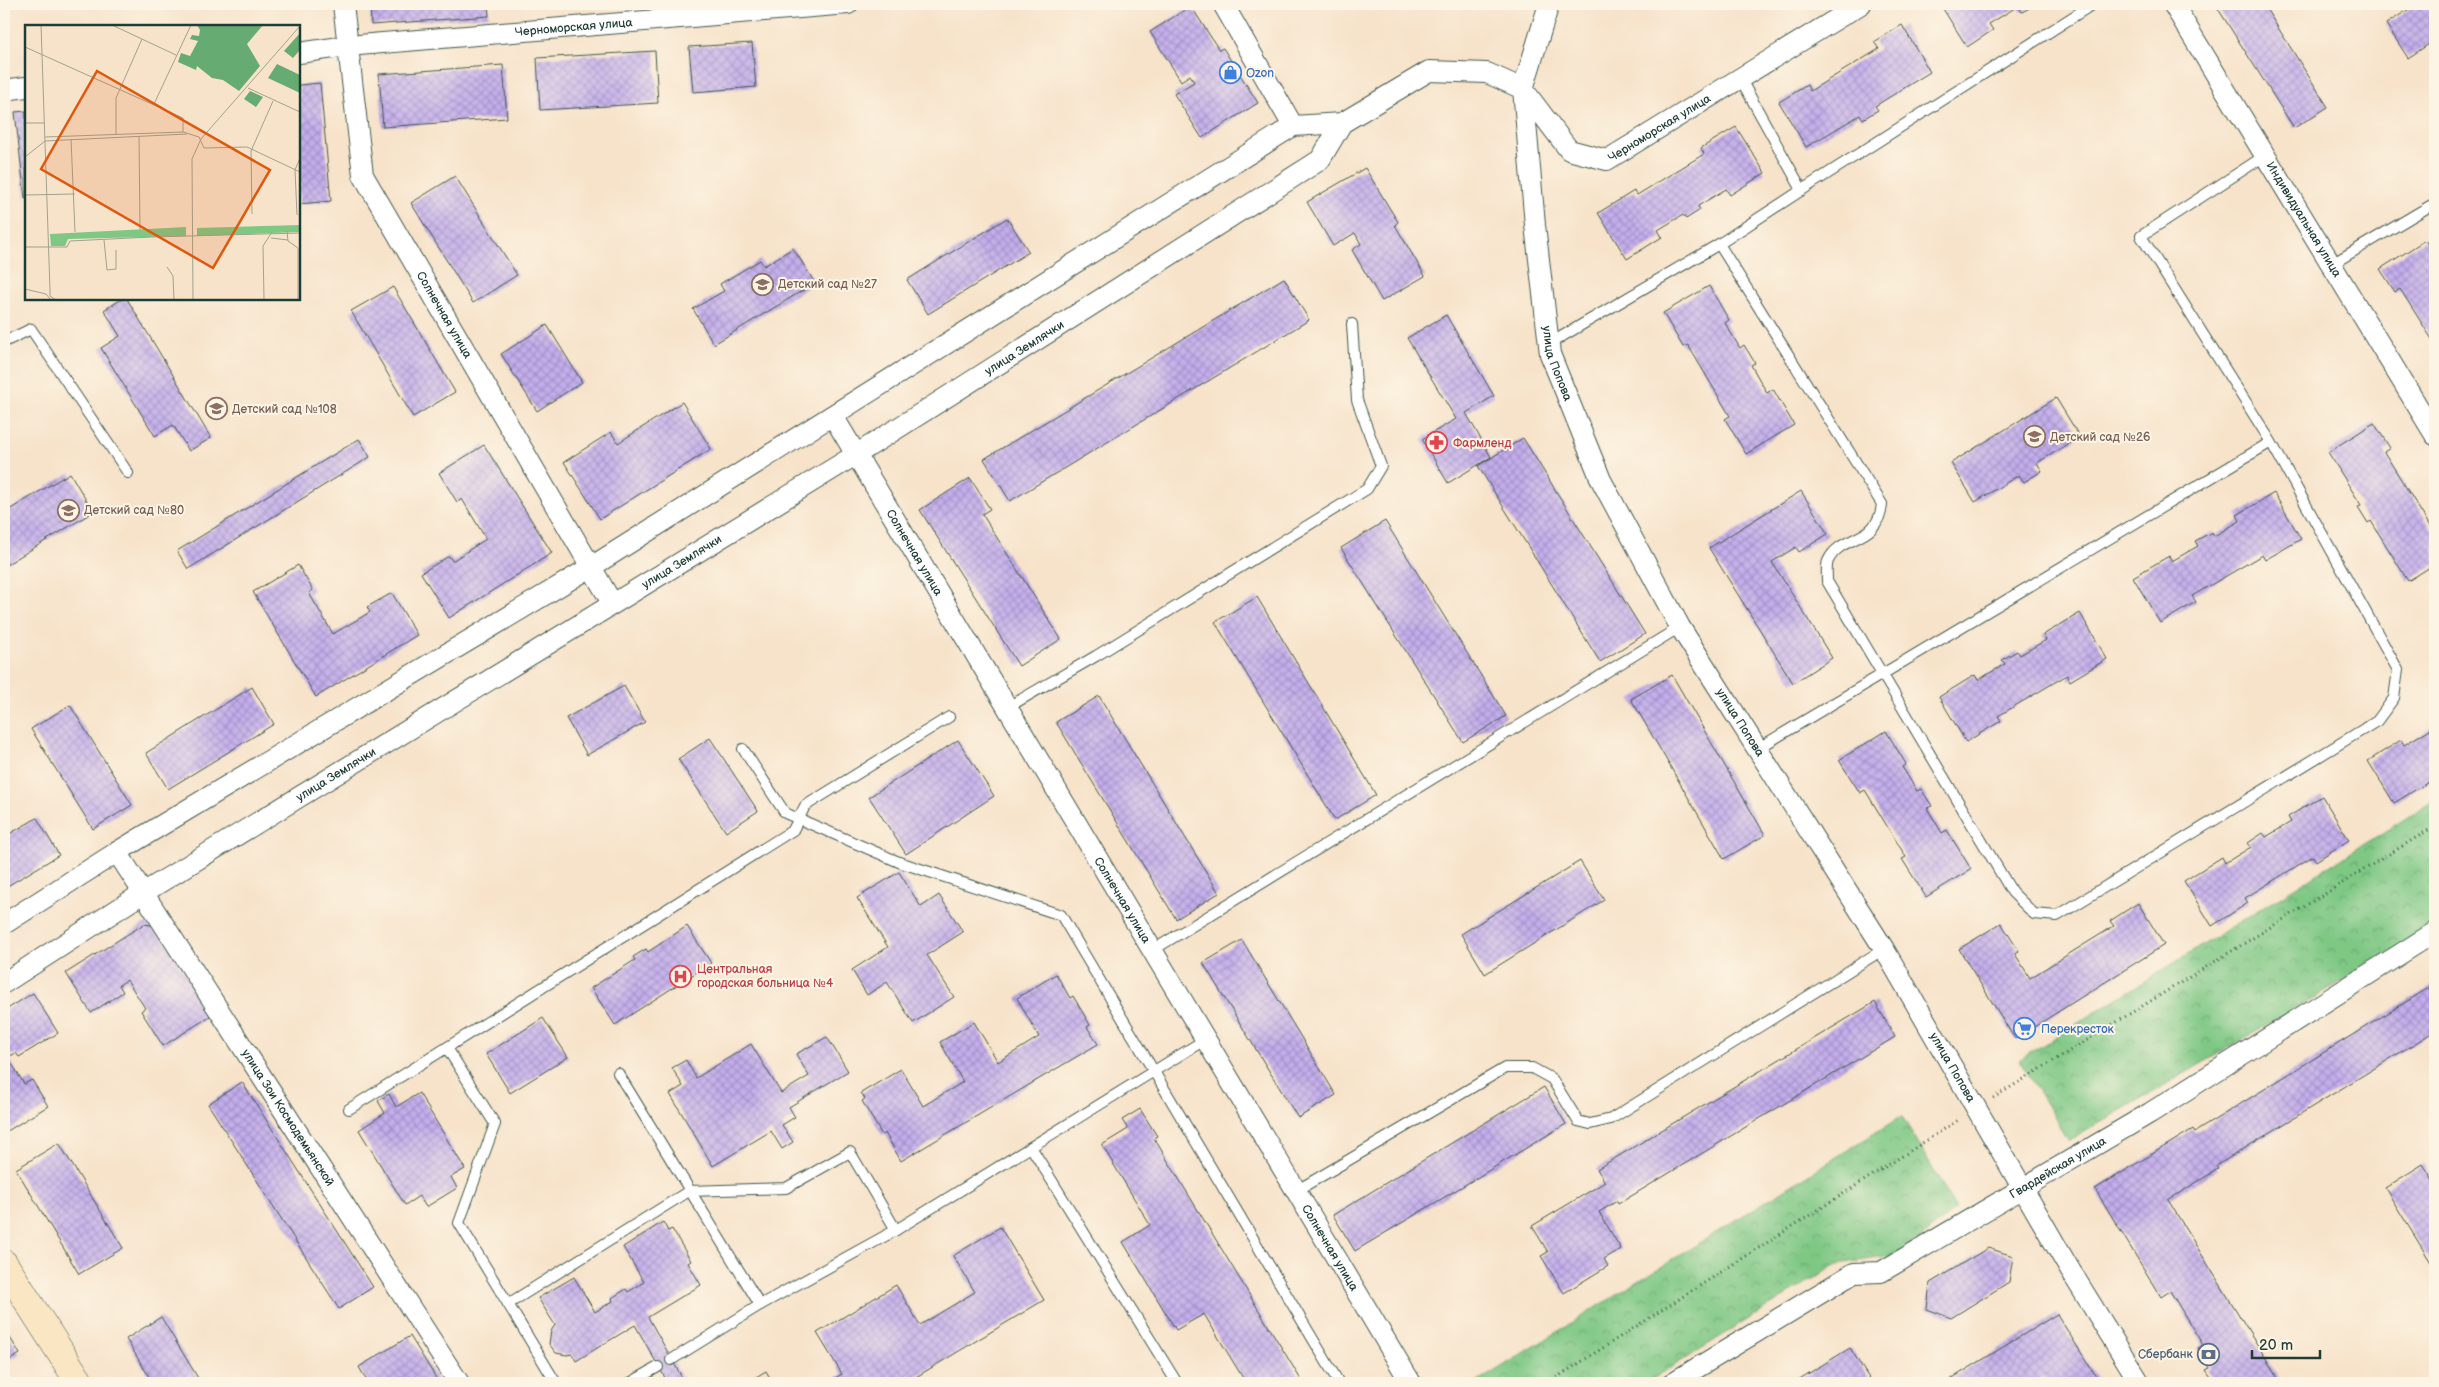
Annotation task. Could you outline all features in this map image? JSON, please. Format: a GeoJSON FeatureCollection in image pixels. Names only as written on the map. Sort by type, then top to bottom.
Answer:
{"type":"FeatureCollection","features":[{"type":"Feature","properties":{"kind":"main road"},"geometry":{"type":"LineString","coordinates":[[4,1264],[80,1383]]}},
{"type":"Feature","properties":{"kind":"street","name":"Солнечная улица"},"geometry":{"type":"LineString","coordinates":[[343,4],[363,175],[612,603]]}},
{"type":"Feature","properties":{"kind":"street","name":"Черноморская улица"},"geometry":{"type":"LineString","coordinates":[[300,52],[347,46],[802,6],[848,4]]}},
{"type":"Feature","properties":{"kind":"street"},"geometry":{"type":"LineString","coordinates":[[4,924],[117,852],[591,567],[1293,126],[1223,4]]}},
{"type":"Feature","properties":{"kind":"street","name":"улица Попова"},"geometry":{"type":"LineString","coordinates":[[1549,4],[1523,89],[1550,354],[1601,480],[1680,627],[1884,949],[2023,1189],[2140,1383]]}},
{"type":"Feature","properties":{"kind":"street","name":"Черноморская улица"},"geometry":{"type":"LineString","coordinates":[[1293,126],[1342,124],[1429,71],[1487,73],[1523,89],[1569,150],[1607,160],[1862,4]]}},
{"type":"Feature","properties":{"kind":"street","name":"Индивидуальная улица"},"geometry":{"type":"LineString","coordinates":[[2173,4],[2435,435]]}},
{"type":"Feature","properties":{"kind":"street"},"geometry":{"type":"LineString","coordinates":[[4,90],[25,87]]}},
{"type":"Feature","properties":{"kind":"street","name":"улица Землячки"},"geometry":{"type":"LineString","coordinates":[[4,983],[143,893],[857,454],[1320,160],[1342,124]]}},
{"type":"Feature","properties":{"kind":"street","name":"Солнечная улица"},"geometry":{"type":"LineString","coordinates":[[834,416],[1411,1383]]}},
{"type":"Feature","properties":{"kind":"street","name":"улица Зои Космодемьянской"},"geometry":{"type":"LineString","coordinates":[[117,852],[459,1383]]}},
{"type":"Feature","properties":{"kind":"street","name":"Гвардейская улица"},"geometry":{"type":"LineString","coordinates":[[1672,1383],[1854,1273],[1881,1272],[2023,1189],[2150,1113],[2435,932]]}},
{"type":"Feature","properties":{"kind":"lane"},"geometry":{"type":"LineString","coordinates":[[1549,344],[1719,244],[2093,4]]}},
{"type":"Feature","properties":{"kind":"lane"},"geometry":{"type":"LineString","coordinates":[[1740,78],[1802,190]]}},
{"type":"Feature","properties":{"kind":"lane"},"geometry":{"type":"LineString","coordinates":[[1719,244],[1882,504],[1880,518],[1872,529],[1835,551],[1827,562],[1827,580],[2012,892],[2034,914],[2057,916],[2377,721],[2394,698],[2398,670],[2271,442],[2141,236],[2266,155]]}},
{"type":"Feature","properties":{"kind":"lane"},"geometry":{"type":"LineString","coordinates":[[2332,264],[2435,203]]}},
{"type":"Feature","properties":{"kind":"lane"},"geometry":{"type":"LineString","coordinates":[[1008,707],[1104,651],[1367,489],[1381,466],[1357,400],[1352,324]]}},
{"type":"Feature","properties":{"kind":"lane"},"geometry":{"type":"LineString","coordinates":[[4,342],[31,329],[128,473]]}},
{"type":"Feature","properties":{"kind":"lane"},"geometry":{"type":"LineString","coordinates":[[1757,749],[2271,442]]}},
{"type":"Feature","properties":{"kind":"lane"},"geometry":{"type":"LineString","coordinates":[[1153,950],[1680,627]]}},
{"type":"Feature","properties":{"kind":"lane"},"geometry":{"type":"LineString","coordinates":[[349,1109],[793,830],[805,806],[949,717]]}},
{"type":"Feature","properties":{"kind":"lane"},"geometry":{"type":"LineString","coordinates":[[743,749],[784,813],[899,862],[1061,915],[1155,1070],[1339,1383]]}},
{"type":"Feature","properties":{"kind":"lane"},"geometry":{"type":"LineString","coordinates":[[1296,1191],[1505,1068],[1532,1068],[1552,1080],[1578,1120],[1590,1124],[1611,1119],[1884,949]]}},
{"type":"Feature","properties":{"kind":"lane"},"geometry":{"type":"LineString","coordinates":[[671,1360],[760,1305],[896,1230],[1206,1039]]}},
{"type":"Feature","properties":{"kind":"lane"},"geometry":{"type":"LineString","coordinates":[[447,1048],[495,1124],[459,1223],[556,1383]]}},
{"type":"Feature","properties":{"kind":"lane"},"geometry":{"type":"LineString","coordinates":[[618,1074],[760,1305]]}},
{"type":"Feature","properties":{"kind":"lane"},"geometry":{"type":"LineString","coordinates":[[1031,1147],[1177,1383]]}},
{"type":"Feature","properties":{"kind":"lane"},"geometry":{"type":"LineString","coordinates":[[508,1304],[689,1191],[786,1188],[850,1152],[896,1230]]}},
{"type":"Feature","properties":{"kind":"lane"},"geometry":{"type":"LineString","coordinates":[[634,1382],[658,1367]]}},
{"type":"Feature","properties":{"kind":"green space"},"geometry":{"type":"Polygon","coordinates":[[[2435,800],[2435,927],[2069,1141],[2019,1060],[2435,800]]]}},
{"type":"Feature","properties":{"kind":"green space"},"geometry":{"type":"Polygon","coordinates":[[[1902,1116],[1956,1209],[1899,1255],[1837,1264],[1646,1383],[1476,1383],[1902,1116]]]}},
{"type":"Feature","properties":{"kind":"building"},"geometry":{"type":"Polygon","coordinates":[[[370,4],[488,4],[489,16],[371,25],[370,4]]]}},
{"type":"Feature","properties":{"kind":"building"},"geometry":{"type":"Polygon","coordinates":[[[1940,4],[2037,4],[2022,12],[2018,6],[1989,24],[1993,30],[1967,47],[1940,4]]]}},
{"type":"Feature","properties":{"kind":"building"},"geometry":{"type":"Polygon","coordinates":[[[2215,4],[2263,4],[2328,107],[2294,128],[2215,4]]]}},
{"type":"Feature","properties":{"kind":"building"},"geometry":{"type":"Polygon","coordinates":[[[2417,4],[2435,4],[2435,40],[2408,58],[2386,24],[2417,4]]]}},
{"type":"Feature","properties":{"kind":"building"},"geometry":{"type":"Polygon","coordinates":[[[1191,6],[1219,50],[1223,48],[1258,103],[1202,138],[1174,94],[1194,82],[1190,75],[1181,81],[1150,32],[1191,6]]]}},
{"type":"Feature","properties":{"kind":"building"},"geometry":{"type":"Polygon","coordinates":[[[1902,25],[1930,72],[1875,106],[1878,110],[1863,119],[1860,115],[1806,147],[1779,102],[1807,85],[1810,91],[1879,49],[1874,42],[1902,25]]]}},
{"type":"Feature","properties":{"kind":"building"},"geometry":{"type":"Polygon","coordinates":[[[752,43],[756,87],[693,92],[689,47],[752,43]]]}},
{"type":"Feature","properties":{"kind":"building"},"geometry":{"type":"Polygon","coordinates":[[[655,51],[658,103],[540,110],[537,58],[655,51]]]}},
{"type":"Feature","properties":{"kind":"building"},"geometry":{"type":"Polygon","coordinates":[[[503,65],[507,118],[383,127],[379,74],[503,65]]]}},
{"type":"Feature","properties":{"kind":"building"},"geometry":{"type":"Polygon","coordinates":[[[320,83],[331,201],[300,204],[300,85],[320,83]]]}},
{"type":"Feature","properties":{"kind":"building"},"geometry":{"type":"Polygon","coordinates":[[[25,111],[25,199],[15,112],[25,111]]]}},
{"type":"Feature","properties":{"kind":"building"},"geometry":{"type":"Polygon","coordinates":[[[1736,127],[1765,173],[1730,195],[1726,189],[1698,206],[1700,210],[1686,219],[1683,215],[1658,230],[1662,237],[1627,259],[1598,213],[1634,191],[1637,195],[1704,154],[1701,148],[1736,127]]]}},
{"type":"Feature","properties":{"kind":"building"},"geometry":{"type":"Polygon","coordinates":[[[1365,168],[1398,222],[1395,225],[1425,276],[1382,301],[1352,250],[1361,244],[1355,233],[1333,246],[1307,202],[1365,168]]]}},
{"type":"Feature","properties":{"kind":"building"},"geometry":{"type":"Polygon","coordinates":[[[455,176],[517,275],[473,303],[411,203],[455,176]]]}},
{"type":"Feature","properties":{"kind":"building"},"geometry":{"type":"Polygon","coordinates":[[[1007,218],[1029,252],[928,314],[907,280],[1007,218]]]}},
{"type":"Feature","properties":{"kind":"building"},"geometry":{"type":"Polygon","coordinates":[[[2425,240],[2435,256],[2435,344],[2400,289],[2395,292],[2380,269],[2425,240]]]}},
{"type":"Feature","properties":{"kind":"building"},"geometry":{"type":"Polygon","coordinates":[[[793,248],[815,283],[714,344],[693,309],[724,291],[720,284],[760,260],[764,266],[793,248]]]}},
{"type":"Feature","properties":{"kind":"building"},"geometry":{"type":"Polygon","coordinates":[[[1284,278],[1309,320],[1010,501],[984,459],[1284,278]]]}},
{"type":"Feature","properties":{"kind":"building"},"geometry":{"type":"Polygon","coordinates":[[[1709,286],[1729,320],[1725,323],[1740,348],[1744,345],[1755,363],[1751,365],[1767,393],[1773,389],[1794,425],[1746,454],[1725,419],[1730,416],[1688,345],[1683,347],[1663,313],[1709,286]]]}},
{"type":"Feature","properties":{"kind":"building"},"geometry":{"type":"Polygon","coordinates":[[[393,287],[455,392],[413,417],[351,311],[393,287]]]}},
{"type":"Feature","properties":{"kind":"building"},"geometry":{"type":"Polygon","coordinates":[[[120,300],[128,300],[211,438],[189,451],[173,425],[155,436],[101,348],[120,336],[104,310],[120,300]]]}},
{"type":"Feature","properties":{"kind":"building"},"geometry":{"type":"Polygon","coordinates":[[[1446,315],[1494,396],[1466,413],[1491,457],[1448,483],[1422,439],[1456,419],[1407,338],[1446,315]]]}},
{"type":"Feature","properties":{"kind":"building"},"geometry":{"type":"Polygon","coordinates":[[[547,325],[582,382],[537,411],[501,354],[547,325]]]}},
{"type":"Feature","properties":{"kind":"building"},"geometry":{"type":"Polygon","coordinates":[[[2056,398],[2080,437],[2037,463],[2042,471],[2024,482],[2019,475],[1975,502],[1951,463],[2056,398]]]}},
{"type":"Feature","properties":{"kind":"building"},"geometry":{"type":"Polygon","coordinates":[[[682,402],[711,449],[600,519],[564,462],[611,432],[618,443],[682,402]]]}},
{"type":"Feature","properties":{"kind":"building"},"geometry":{"type":"Polygon","coordinates":[[[2374,423],[2390,448],[2384,452],[2433,531],[2435,530],[2435,564],[2408,581],[2371,521],[2368,523],[2358,507],[2361,505],[2328,452],[2374,423]]]}},
{"type":"Feature","properties":{"kind":"building"},"geometry":{"type":"Polygon","coordinates":[[[1523,438],[1645,634],[1600,662],[1478,466],[1523,438]]]}},
{"type":"Feature","properties":{"kind":"building"},"geometry":{"type":"Polygon","coordinates":[[[359,439],[370,457],[188,569],[177,551],[359,439]]]}},
{"type":"Feature","properties":{"kind":"building"},"geometry":{"type":"Polygon","coordinates":[[[484,445],[552,553],[449,618],[421,573],[449,556],[452,561],[486,539],[462,499],[457,502],[439,473],[484,445]]]}},
{"type":"Feature","properties":{"kind":"building"},"geometry":{"type":"Polygon","coordinates":[[[70,473],[93,512],[4,566],[4,513],[70,473]]]}},
{"type":"Feature","properties":{"kind":"building"},"geometry":{"type":"Polygon","coordinates":[[[970,478],[990,509],[982,514],[1061,639],[1019,666],[920,510],[970,478]]]}},
{"type":"Feature","properties":{"kind":"building"},"geometry":{"type":"Polygon","coordinates":[[[1801,491],[1828,534],[1799,552],[1796,547],[1772,562],[1832,658],[1793,683],[1709,548],[1801,491]]]}},
{"type":"Feature","properties":{"kind":"building"},"geometry":{"type":"Polygon","coordinates":[[[2274,493],[2301,539],[2265,560],[2262,555],[2192,596],[2196,602],[2160,623],[2133,577],[2169,556],[2172,561],[2198,546],[2195,541],[2212,532],[2214,536],[2240,521],[2237,515],[2274,493]]]}},
{"type":"Feature","properties":{"kind":"building"},"geometry":{"type":"Polygon","coordinates":[[[1385,521],[1506,716],[1463,742],[1341,548],[1385,521]]]}},
{"type":"Feature","properties":{"kind":"building"},"geometry":{"type":"Polygon","coordinates":[[[298,565],[313,590],[309,593],[333,634],[370,612],[367,607],[392,593],[417,635],[316,697],[253,592],[298,565]]]}},
{"type":"Feature","properties":{"kind":"building"},"geometry":{"type":"Polygon","coordinates":[[[1257,597],[1376,795],[1335,820],[1215,622],[1257,597]]]}},
{"type":"Feature","properties":{"kind":"building"},"geometry":{"type":"Polygon","coordinates":[[[2080,613],[2107,659],[2070,681],[2067,675],[1998,716],[2001,721],[1966,742],[1939,697],[1975,675],[1978,680],[2005,664],[2002,660],[2017,651],[2020,655],[2046,640],[2043,635],[2080,613]]]}},
{"type":"Feature","properties":{"kind":"building"},"geometry":{"type":"Polygon","coordinates":[[[1672,675],[1765,835],[1724,859],[1631,699],[1672,675]]]}},
{"type":"Feature","properties":{"kind":"building"},"geometry":{"type":"Polygon","coordinates":[[[624,686],[645,722],[587,755],[566,718],[624,686]]]}},
{"type":"Feature","properties":{"kind":"building"},"geometry":{"type":"Polygon","coordinates":[[[252,687],[274,724],[168,789],[146,753],[252,687]]]}},
{"type":"Feature","properties":{"kind":"building"},"geometry":{"type":"Polygon","coordinates":[[[1099,696],[1219,893],[1176,919],[1056,722],[1099,696]]]}},
{"type":"Feature","properties":{"kind":"building"},"geometry":{"type":"Polygon","coordinates":[[[70,705],[132,805],[93,829],[31,729],[70,705]]]}},
{"type":"Feature","properties":{"kind":"building"},"geometry":{"type":"Polygon","coordinates":[[[2435,726],[2435,778],[2394,803],[2368,761],[2401,740],[2404,745],[2435,726]]]}},
{"type":"Feature","properties":{"kind":"building"},"geometry":{"type":"Polygon","coordinates":[[[1886,731],[1906,764],[1902,767],[1917,791],[1921,789],[1932,806],[1927,808],[1942,833],[1947,830],[1971,869],[1926,897],[1902,859],[1906,857],[1865,790],[1860,793],[1839,760],[1886,731]]]}},
{"type":"Feature","properties":{"kind":"building"},"geometry":{"type":"Polygon","coordinates":[[[710,738],[758,811],[726,832],[678,759],[710,738]]]}},
{"type":"Feature","properties":{"kind":"building"},"geometry":{"type":"Polygon","coordinates":[[[958,740],[994,796],[906,854],[869,797],[958,740]]]}},
{"type":"Feature","properties":{"kind":"building"},"geometry":{"type":"Polygon","coordinates":[[[2322,796],[2349,840],[2316,861],[2313,856],[2245,898],[2248,903],[2212,926],[2184,881],[2222,857],[2225,863],[2251,847],[2248,843],[2263,833],[2266,837],[2291,822],[2288,817],[2322,796]]]}},
{"type":"Feature","properties":{"kind":"building"},"geometry":{"type":"Polygon","coordinates":[[[37,818],[59,855],[4,888],[4,837],[37,818]]]}},
{"type":"Feature","properties":{"kind":"building"},"geometry":{"type":"Polygon","coordinates":[[[1580,861],[1604,900],[1485,974],[1461,934],[1580,861]]]}},
{"type":"Feature","properties":{"kind":"building"},"geometry":{"type":"Polygon","coordinates":[[[899,872],[921,907],[939,895],[963,932],[927,955],[954,997],[913,1023],[887,982],[867,995],[852,970],[888,947],[857,898],[899,872]]]}},
{"type":"Feature","properties":{"kind":"building"},"geometry":{"type":"Polygon","coordinates":[[[2138,903],[2164,945],[2015,1039],[1959,949],[2001,923],[2019,951],[2015,954],[2030,978],[2114,926],[2110,921],[2138,903]]]}},
{"type":"Feature","properties":{"kind":"building"},"geometry":{"type":"Polygon","coordinates":[[[144,924],[156,926],[212,1015],[163,1046],[141,1011],[145,1008],[127,980],[119,985],[123,992],[91,1013],[66,973],[144,924]]]}},
{"type":"Feature","properties":{"kind":"building"},"geometry":{"type":"Polygon","coordinates":[[[687,926],[711,963],[615,1025],[591,988],[635,960],[633,957],[646,949],[648,952],[687,926]]]}},
{"type":"Feature","properties":{"kind":"building"},"geometry":{"type":"Polygon","coordinates":[[[1242,940],[1336,1095],[1298,1118],[1203,963],[1242,940]]]}},
{"type":"Feature","properties":{"kind":"building"},"geometry":{"type":"Polygon","coordinates":[[[1056,974],[1070,998],[1073,996],[1090,1025],[1087,1027],[1098,1044],[901,1161],[885,1133],[882,1135],[862,1101],[865,1099],[861,1093],[901,1069],[923,1106],[963,1082],[940,1042],[974,1022],[998,1062],[1039,1037],[1017,998],[1056,974]]]}},
{"type":"Feature","properties":{"kind":"building"},"geometry":{"type":"Polygon","coordinates":[[[2435,984],[2435,1031],[2216,1166],[2218,1169],[2168,1200],[2281,1383],[2215,1383],[2206,1370],[2210,1368],[2198,1348],[2203,1345],[2170,1291],[2161,1297],[2095,1189],[2193,1129],[2195,1132],[2435,984]]]}},
{"type":"Feature","properties":{"kind":"building"},"geometry":{"type":"Polygon","coordinates":[[[33,993],[58,1033],[19,1057],[16,1053],[8,1057],[24,1084],[32,1080],[48,1106],[4,1133],[4,1011],[33,993]]]}},
{"type":"Feature","properties":{"kind":"building"},"geometry":{"type":"Polygon","coordinates":[[[1875,1002],[1895,1037],[1618,1204],[1617,1201],[1599,1212],[1621,1249],[1604,1259],[1608,1266],[1564,1293],[1541,1256],[1548,1252],[1532,1226],[1605,1182],[1597,1169],[1875,1002]]]}},
{"type":"Feature","properties":{"kind":"building"},"geometry":{"type":"Polygon","coordinates":[[[543,1018],[568,1057],[510,1093],[486,1054],[543,1018]]]}},
{"type":"Feature","properties":{"kind":"building"},"geometry":{"type":"Polygon","coordinates":[[[827,1037],[848,1071],[789,1107],[795,1117],[782,1125],[793,1142],[782,1149],[771,1131],[713,1166],[670,1094],[683,1086],[672,1068],[686,1060],[696,1078],[751,1044],[781,1093],[809,1076],[796,1054],[827,1037]]]}},
{"type":"Feature","properties":{"kind":"building"},"geometry":{"type":"Polygon","coordinates":[[[242,1082],[373,1287],[339,1309],[208,1104],[242,1082]]]}},
{"type":"Feature","properties":{"kind":"building"},"geometry":{"type":"Polygon","coordinates":[[[1544,1087],[1566,1124],[1355,1251],[1333,1215],[1544,1087]]]}},
{"type":"Feature","properties":{"kind":"building"},"geometry":{"type":"Polygon","coordinates":[[[419,1093],[465,1169],[451,1177],[457,1188],[426,1207],[419,1196],[405,1205],[359,1130],[385,1113],[378,1101],[389,1094],[396,1107],[419,1093]]]}},
{"type":"Feature","properties":{"kind":"building"},"geometry":{"type":"Polygon","coordinates":[[[1140,1109],[1157,1136],[1154,1138],[1303,1383],[1246,1383],[1204,1314],[1176,1330],[1123,1242],[1150,1225],[1102,1145],[1128,1129],[1122,1120],[1140,1109]]]}},
{"type":"Feature","properties":{"kind":"building"},"geometry":{"type":"Polygon","coordinates":[[[59,1143],[123,1248],[79,1274],[16,1169],[59,1143]]]}},
{"type":"Feature","properties":{"kind":"building"},"geometry":{"type":"Polygon","coordinates":[[[2423,1164],[2435,1183],[2435,1269],[2385,1188],[2423,1164]]]}},
{"type":"Feature","properties":{"kind":"building"},"geometry":{"type":"Polygon","coordinates":[[[663,1222],[668,1231],[672,1229],[691,1261],[688,1263],[701,1285],[648,1317],[685,1383],[668,1383],[635,1325],[576,1361],[572,1354],[556,1353],[549,1344],[551,1331],[555,1325],[538,1298],[574,1277],[595,1312],[613,1301],[612,1298],[626,1289],[628,1292],[644,1282],[623,1247],[663,1222]]]}},
{"type":"Feature","properties":{"kind":"building"},"geometry":{"type":"Polygon","coordinates":[[[1000,1227],[1044,1300],[906,1383],[826,1383],[842,1374],[817,1333],[896,1285],[920,1325],[975,1292],[953,1256],[1000,1227]]]}},
{"type":"Feature","properties":{"kind":"building"},"geometry":{"type":"Polygon","coordinates":[[[1988,1248],[2013,1256],[2009,1282],[1951,1318],[1927,1309],[1930,1283],[1988,1248]]]}},
{"type":"Feature","properties":{"kind":"building"},"geometry":{"type":"Polygon","coordinates":[[[2057,1314],[2100,1383],[2046,1383],[2043,1377],[2033,1383],[1954,1383],[1951,1379],[2057,1314]]]}},
{"type":"Feature","properties":{"kind":"building"},"geometry":{"type":"Polygon","coordinates":[[[161,1317],[201,1383],[153,1383],[126,1339],[161,1317]]]}},
{"type":"Feature","properties":{"kind":"building"},"geometry":{"type":"Polygon","coordinates":[[[4,1328],[20,1354],[4,1363],[4,1328]]]}},
{"type":"Feature","properties":{"kind":"building"},"geometry":{"type":"Polygon","coordinates":[[[410,1336],[439,1383],[368,1383],[359,1367],[410,1336]]]}},
{"type":"Feature","properties":{"kind":"building"},"geometry":{"type":"Polygon","coordinates":[[[1850,1348],[1872,1383],[1793,1383],[1850,1348]]]}},
{"type":"Feature","properties":{"kind":"building"},"geometry":{"type":"Polygon","coordinates":[[[766,1371],[773,1383],[746,1383],[766,1371]]]}},
{"type":"Feature","properties":{"kind":"place","name":"Ozon"},"geometry":{"type":"Point","coordinates":[1230,73]}},
{"type":"Feature","properties":{"kind":"place","name":"Детский сад №27"},"geometry":{"type":"Point","coordinates":[762,284]}},
{"type":"Feature","properties":{"kind":"place","name":"Детский сад №108"},"geometry":{"type":"Point","coordinates":[216,409]}},
{"type":"Feature","properties":{"kind":"place","name":"Детский сад №26"},"geometry":{"type":"Point","coordinates":[2034,437]}},
{"type":"Feature","properties":{"kind":"place","name":"Фармленд"},"geometry":{"type":"Point","coordinates":[1437,443]}},
{"type":"Feature","properties":{"kind":"place","name":"Детский сад №80"},"geometry":{"type":"Point","coordinates":[68,510]}},
{"type":"Feature","properties":{"kind":"place","name":"Центральная городская больница №4"},"geometry":{"type":"Point","coordinates":[681,976]}},
{"type":"Feature","properties":{"kind":"place","name":"Перекресток"},"geometry":{"type":"Point","coordinates":[2025,1029]}},
{"type":"Feature","properties":{"kind":"place","name":"Сбербанк"},"geometry":{"type":"Point","coordinates":[2209,1354]}}]}
